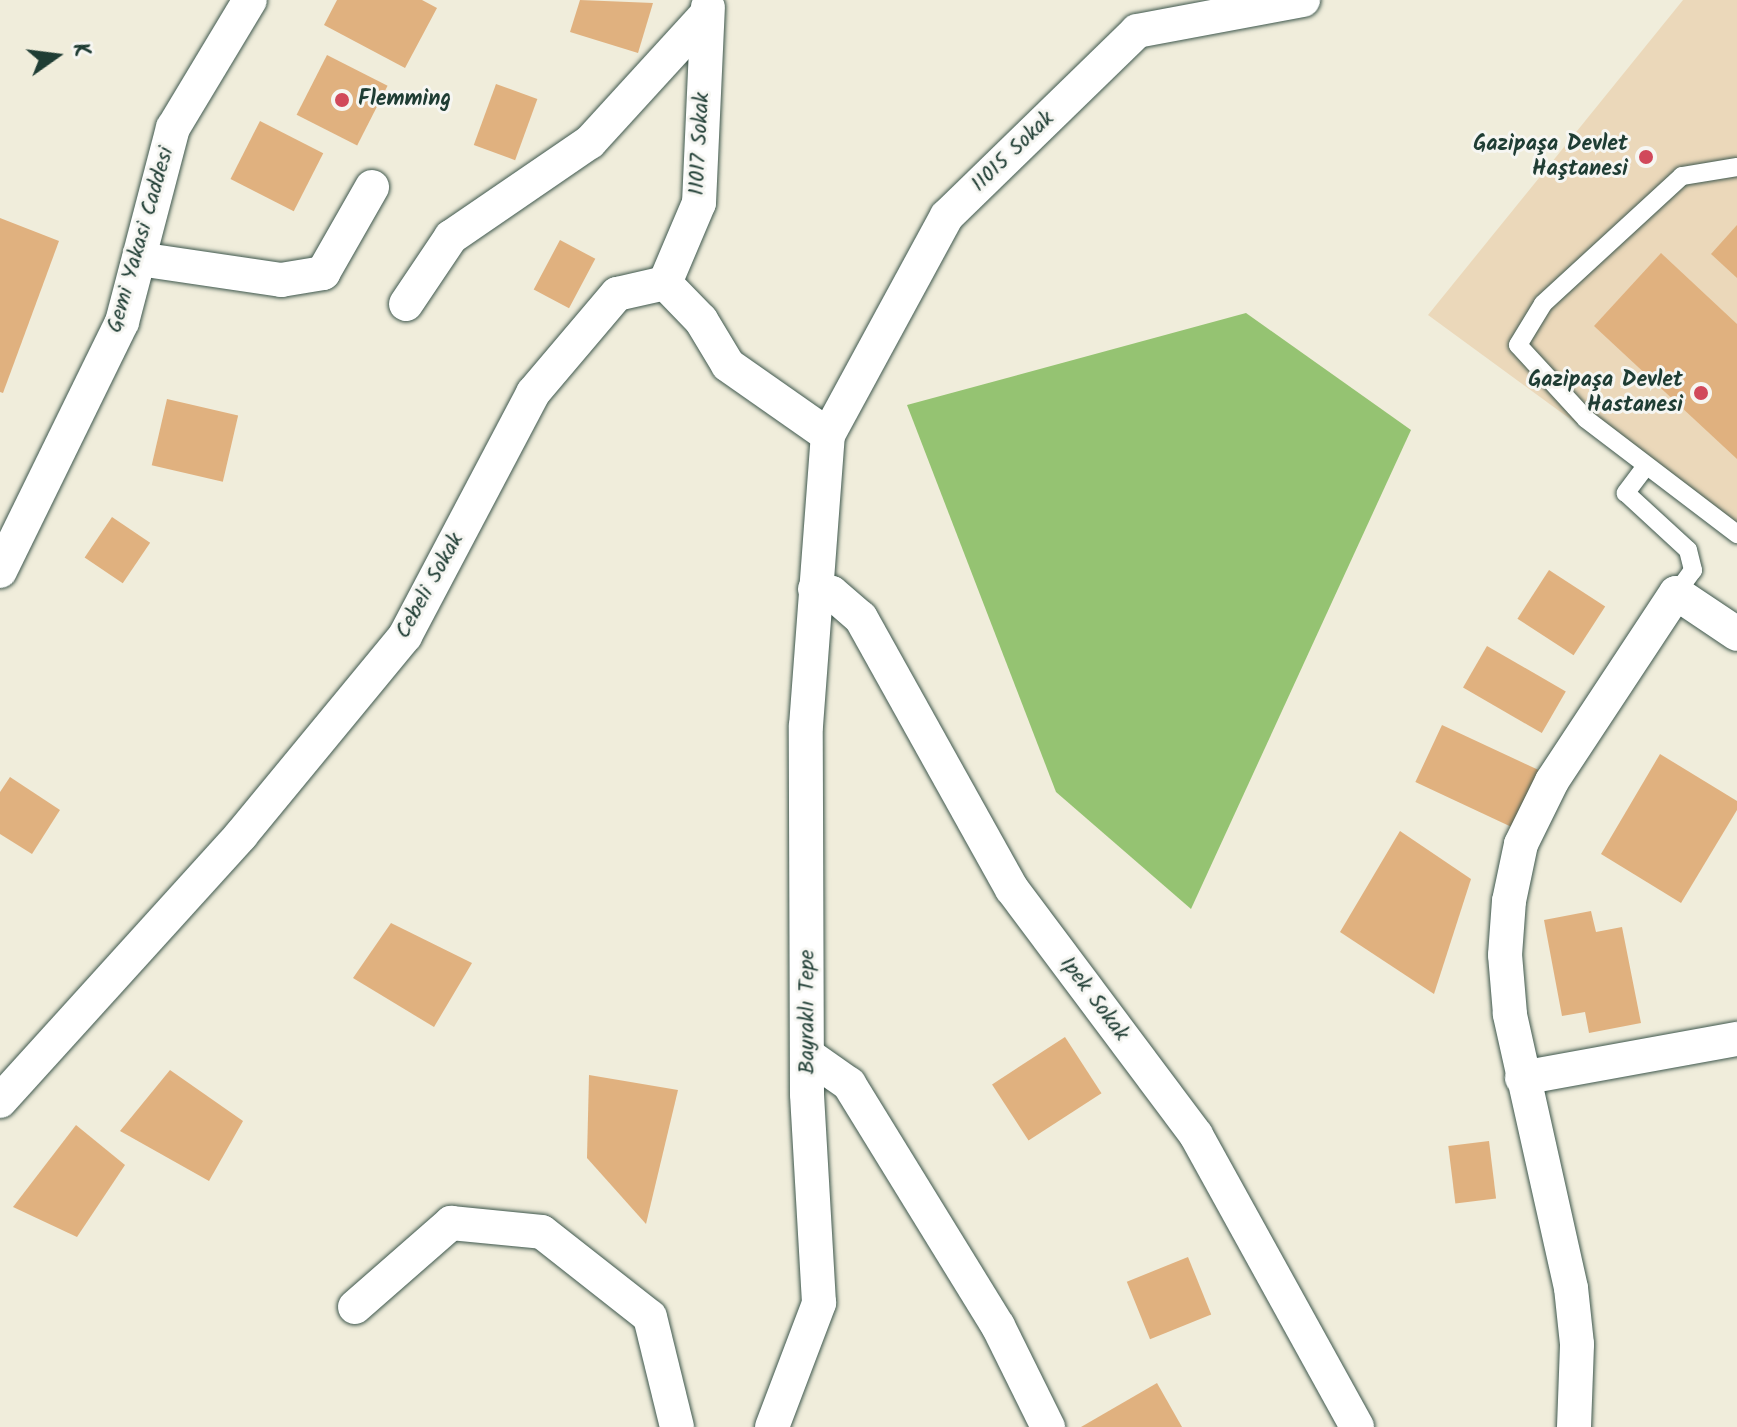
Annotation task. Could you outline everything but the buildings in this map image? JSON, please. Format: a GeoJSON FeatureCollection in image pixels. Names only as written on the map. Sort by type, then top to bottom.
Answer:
{"type":"FeatureCollection","features":[{"type":"Feature","properties":{"kind":"street","name":"Gemi Yakasi Caddesi"},"geometry":{"type":"LineString","coordinates":[[0,571],[122,322],[173,128],[250,0]]}},
{"type":"Feature","properties":{"kind":"street","name":"11015 Sokak"},"geometry":{"type":"LineString","coordinates":[[828,435],[947,216],[1137,31],[1303,0]]}},
{"type":"Feature","properties":{"kind":"street"},"geometry":{"type":"LineString","coordinates":[[406,304],[451,237],[590,142],[708,8]]}},
{"type":"Feature","properties":{"kind":"street","name":"11017 Sokak"},"geometry":{"type":"LineString","coordinates":[[665,283],[699,203],[708,8]]}},
{"type":"Feature","properties":{"kind":"street"},"geometry":{"type":"LineString","coordinates":[[139,259],[281,280],[323,273],[372,187]]}},
{"type":"Feature","properties":{"kind":"street"},"geometry":{"type":"LineString","coordinates":[[665,283],[701,320],[728,365],[828,435]]}},
{"type":"Feature","properties":{"kind":"street","name":"Cebeli Sokak"},"geometry":{"type":"LineString","coordinates":[[0,1101],[241,835],[405,636],[533,393],[586,327],[617,294],[665,283]]}},
{"type":"Feature","properties":{"kind":"street","name":"Bayraklı Tepe"},"geometry":{"type":"LineString","coordinates":[[772,1427],[819,1303],[809,1056],[806,726],[828,435]]}},
{"type":"Feature","properties":{"kind":"street","name":"Ipek Sokak"},"geometry":{"type":"LineString","coordinates":[[815,589],[832,593],[861,618],[1012,889],[1196,1135],[1357,1427]]}},
{"type":"Feature","properties":{"kind":"street"},"geometry":{"type":"LineString","coordinates":[[1574,1427],[1577,1344],[1571,1288],[1522,1078],[1505,955],[1509,901],[1521,844],[1552,781],[1676,593],[1737,634]]}},
{"type":"Feature","properties":{"kind":"street"},"geometry":{"type":"LineString","coordinates":[[1522,1078],[1737,1039]]}},
{"type":"Feature","properties":{"kind":"street"},"geometry":{"type":"LineString","coordinates":[[809,1056],[849,1084],[998,1326],[1048,1427]]}},
{"type":"Feature","properties":{"kind":"street"},"geometry":{"type":"LineString","coordinates":[[355,1307],[451,1223],[542,1232],[650,1317],[677,1427]]}},
{"type":"Feature","properties":{"kind":"lane"},"geometry":{"type":"LineString","coordinates":[[1737,167],[1682,176],[1543,304],[1518,345],[1586,419],[1737,534]]}},
{"type":"Feature","properties":{"kind":"lane"},"geometry":{"type":"LineString","coordinates":[[1646,466],[1626,493],[1688,550],[1693,570],[1676,593]]}},
{"type":"Feature","properties":{"kind":"shaded area","name":"Gazipaşa Devlet Haştanesi"},"geometry":{"type":"Polygon","coordinates":[[[1683,0],[1737,0],[1737,541],[1428,315],[1683,0]]]}},
{"type":"Feature","properties":{"kind":"green space"},"geometry":{"type":"Polygon","coordinates":[[[1246,313],[1411,430],[1191,909],[1056,792],[907,405],[1246,313]]]}},
{"type":"Feature","properties":{"kind":"place","name":"Flemming"},"geometry":{"type":"Point","coordinates":[342,100]}},
{"type":"Feature","properties":{"kind":"place","name":"Gazipaşa Devlet Haştanesi"},"geometry":{"type":"Point","coordinates":[1646,157]}},
{"type":"Feature","properties":{"kind":"place","name":"Gazipaşa Devlet Hastanesi"},"geometry":{"type":"Point","coordinates":[1701,393]}}]}
